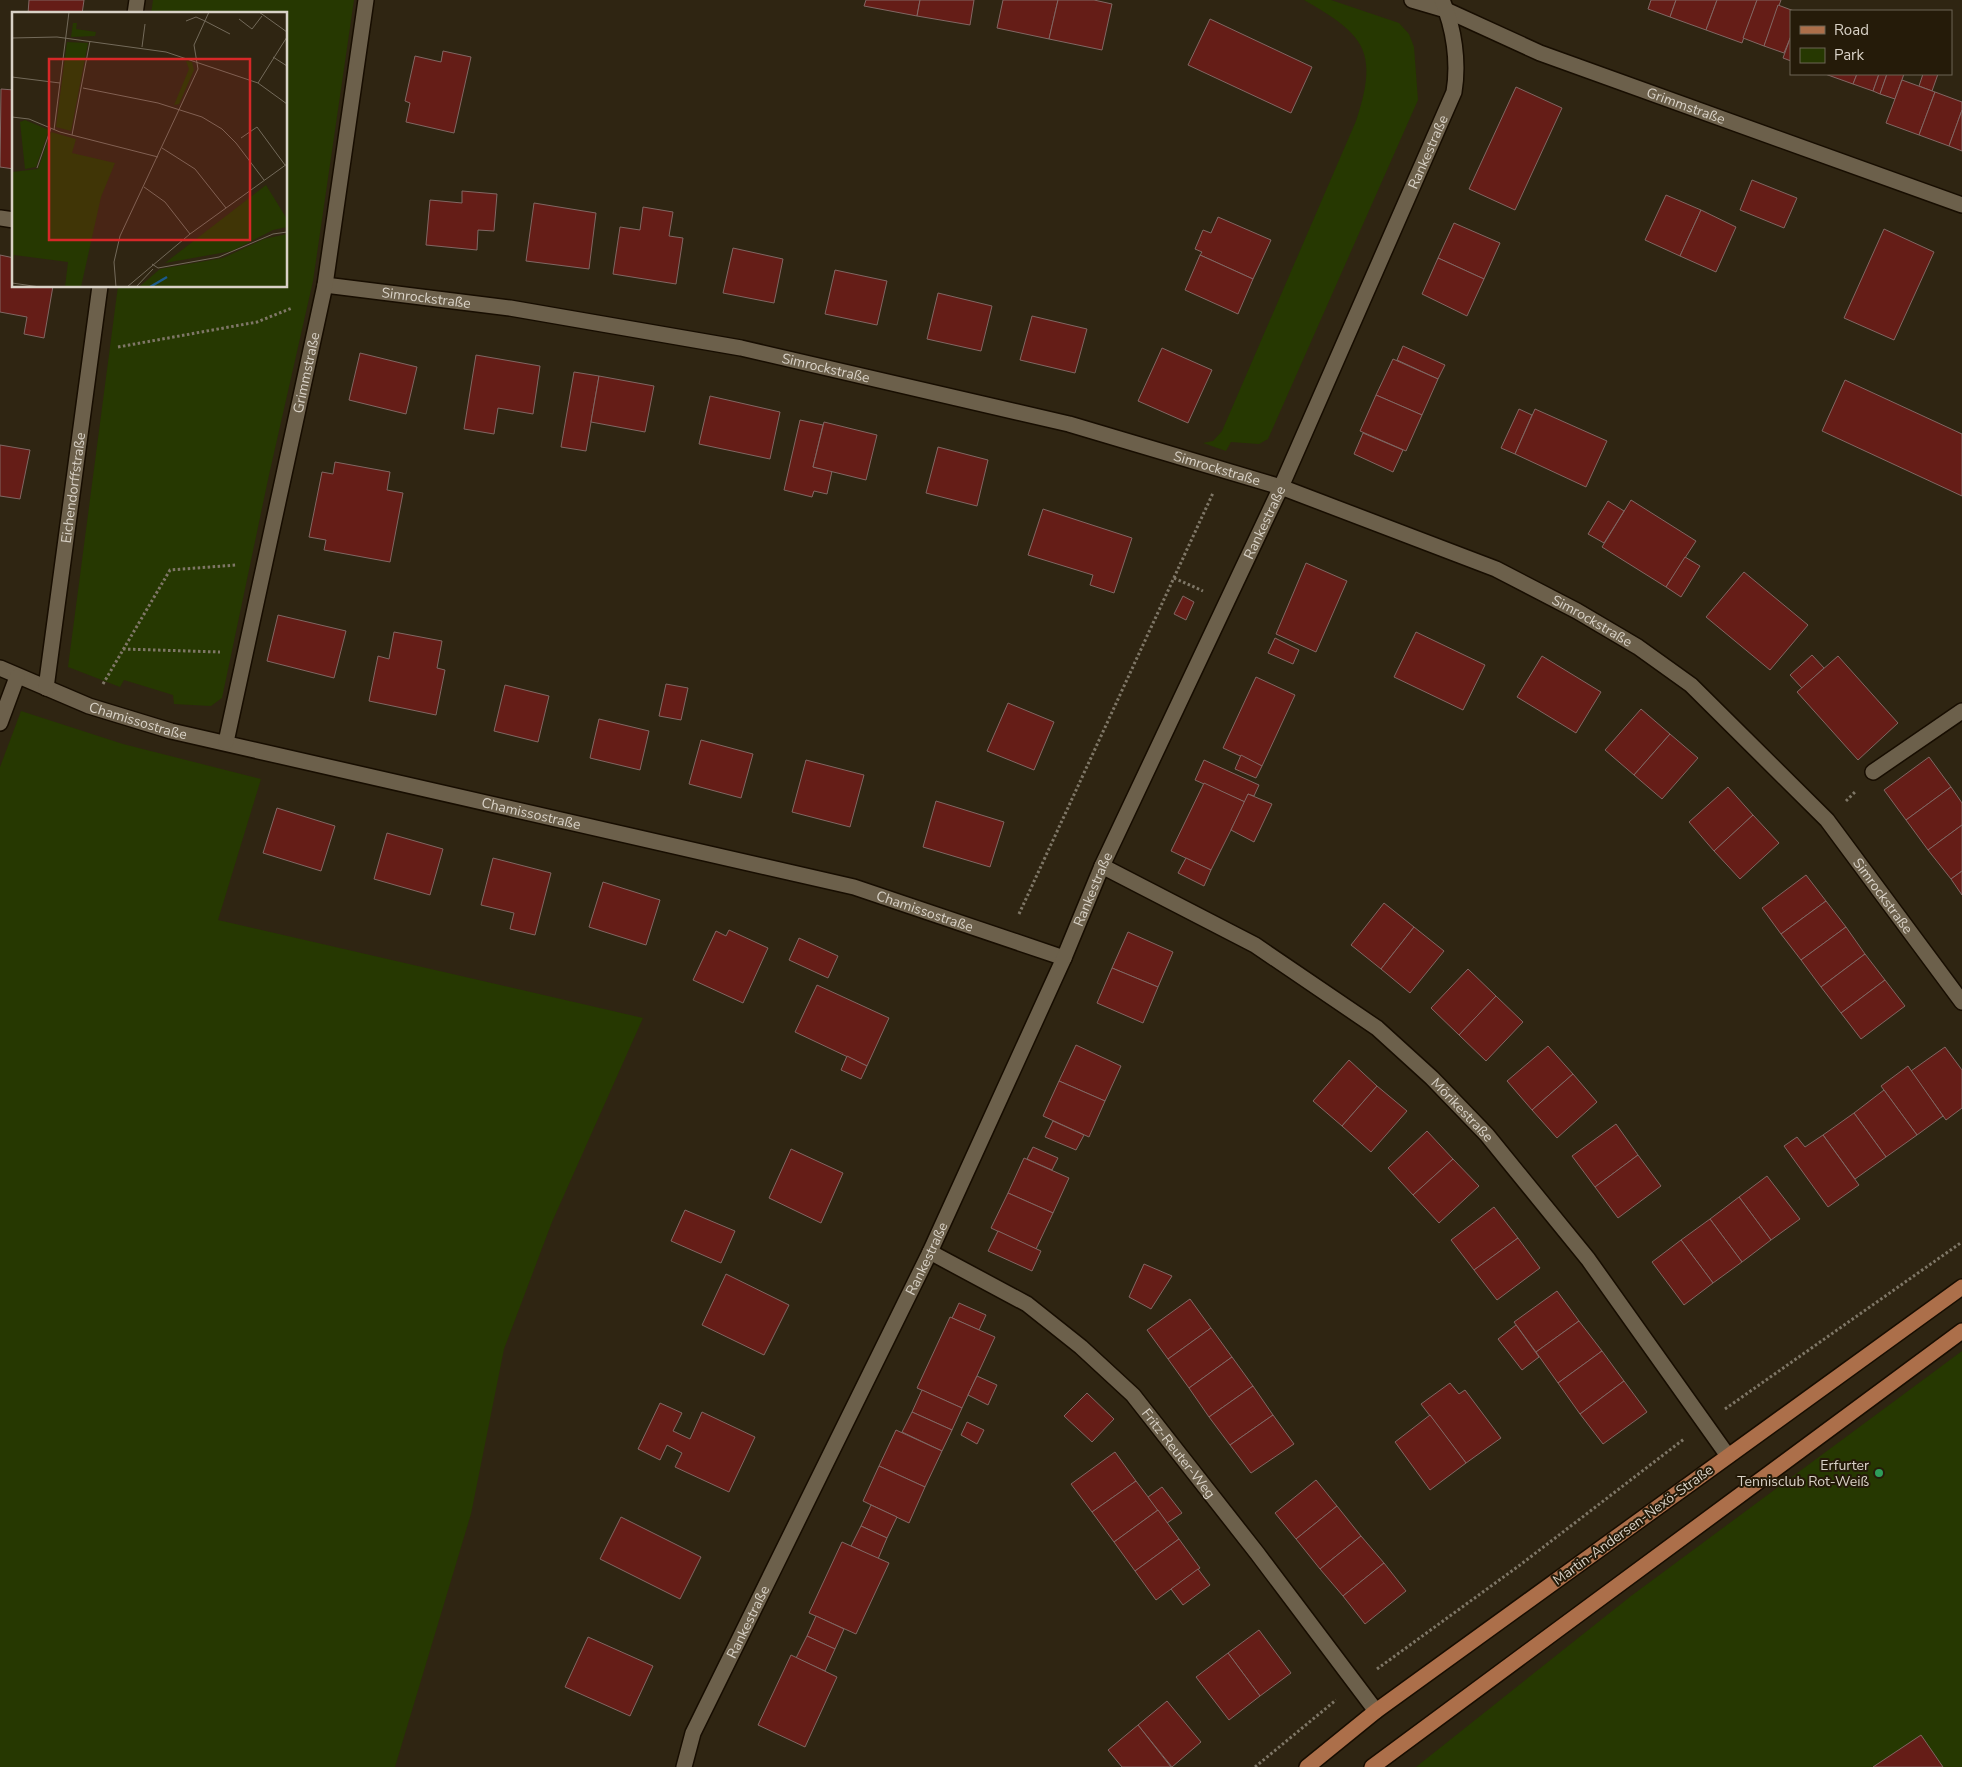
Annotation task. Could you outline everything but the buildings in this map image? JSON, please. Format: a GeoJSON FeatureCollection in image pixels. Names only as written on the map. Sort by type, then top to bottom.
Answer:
{"type":"FeatureCollection","features":[{"type":"Feature","properties":{"kind":"main road","name":"Martin-Andersen-Nexö-Straße"},"geometry":{"type":"LineString","coordinates":[[1307,1767],[1376,1712],[1962,1287]]}},
{"type":"Feature","properties":{"kind":"main road"},"geometry":{"type":"LineString","coordinates":[[1372,1767],[1962,1331]]}},
{"type":"Feature","properties":{"kind":"street","name":"Grimmstraße"},"geometry":{"type":"LineString","coordinates":[[226,742],[325,285],[366,0]]}},
{"type":"Feature","properties":{"kind":"street","name":"Grimmstraße"},"geometry":{"type":"LineString","coordinates":[[1412,0],[1444,5],[1540,53],[1962,205]]}},
{"type":"Feature","properties":{"kind":"street","name":"Rankestraße"},"geometry":{"type":"LineString","coordinates":[[684,1767],[693,1733],[930,1252],[1064,958],[1102,866],[1281,487],[1454,92],[1457,71],[1444,5]]}},
{"type":"Feature","properties":{"kind":"street","name":"Simrockstraße"},"geometry":{"type":"LineString","coordinates":[[325,285],[510,308],[741,348],[1068,424],[1281,487],[1496,570],[1577,611],[1638,647],[1691,685],[1826,820],[1962,1002]]}},
{"type":"Feature","properties":{"kind":"street","name":"Eichendorffstraße"},"geometry":{"type":"LineString","coordinates":[[46,688],[100,288]]}},
{"type":"Feature","properties":{"kind":"street","name":"Chamissostraße"},"geometry":{"type":"LineString","coordinates":[[0,668],[17,677],[90,706],[171,731],[226,742],[854,887],[1064,958]]}},
{"type":"Feature","properties":{"kind":"street"},"geometry":{"type":"LineString","coordinates":[[0,722],[17,677]]}},
{"type":"Feature","properties":{"kind":"street"},"geometry":{"type":"LineString","coordinates":[[1873,772],[1962,711]]}},
{"type":"Feature","properties":{"kind":"street","name":"Mörikestraße"},"geometry":{"type":"LineString","coordinates":[[1102,866],[1255,945],[1377,1028],[1432,1078],[1487,1135],[1588,1259],[1728,1456]]}},
{"type":"Feature","properties":{"kind":"street","name":"Fritz-Reuter-Weg"},"geometry":{"type":"LineString","coordinates":[[930,1252],[1026,1304],[1081,1347],[1133,1395],[1227,1513],[1376,1712]]}},
{"type":"Feature","properties":{"kind":"path"},"geometry":{"type":"LineString","coordinates":[[92,352],[257,322],[290,309],[325,285]]}},
{"type":"Feature","properties":{"kind":"path"},"geometry":{"type":"LineString","coordinates":[[1008,938],[1224,471]]}},
{"type":"Feature","properties":{"kind":"path"},"geometry":{"type":"LineString","coordinates":[[90,706],[170,570],[265,563]]}},
{"type":"Feature","properties":{"kind":"path"},"geometry":{"type":"LineString","coordinates":[[1174,578],[1226,602]]}},
{"type":"Feature","properties":{"kind":"path"},"geometry":{"type":"LineString","coordinates":[[123,649],[245,653]]}},
{"type":"Feature","properties":{"kind":"path"},"geometry":{"type":"LineString","coordinates":[[1256,1767],[1355,1684],[1520,1565],[1704,1424],[1962,1242]]}},
{"type":"Feature","properties":{"kind":"green space"},"geometry":{"type":"Polygon","coordinates":[[[153,0],[354,0],[313,281],[269,475],[222,698],[211,706],[174,704],[173,695],[124,680],[120,687],[68,667],[118,288],[288,288],[288,12],[151,12],[153,0]]]}},
{"type":"Feature","properties":{"kind":"green space"},"geometry":{"type":"Polygon","coordinates":[[[1304,0],[1331,0],[1399,23],[1409,34],[1414,47],[1418,100],[1268,439],[1259,444],[1231,442],[1226,451],[1203,443],[1213,441],[1222,431],[1356,121],[1363,97],[1366,61],[1362,47],[1341,24],[1304,0]]]}},
{"type":"Feature","properties":{"kind":"green space"},"geometry":{"type":"Polygon","coordinates":[[[21,711],[123,744],[261,779],[218,920],[643,1018],[552,1222],[504,1349],[471,1514],[395,1767],[0,1767],[0,767],[21,711]]]}},
{"type":"Feature","properties":{"kind":"green space","name":"Erfurter Tennisclub Rot-Weiß"},"geometry":{"type":"Polygon","coordinates":[[[1962,1351],[1962,1767],[1416,1767],[1631,1596],[1962,1351]]]}},
{"type":"Feature","properties":{"kind":"place","name":"Erfurter Tennisclub Rot-Weiß"},"geometry":{"type":"Point","coordinates":[1879,1473]}}]}
